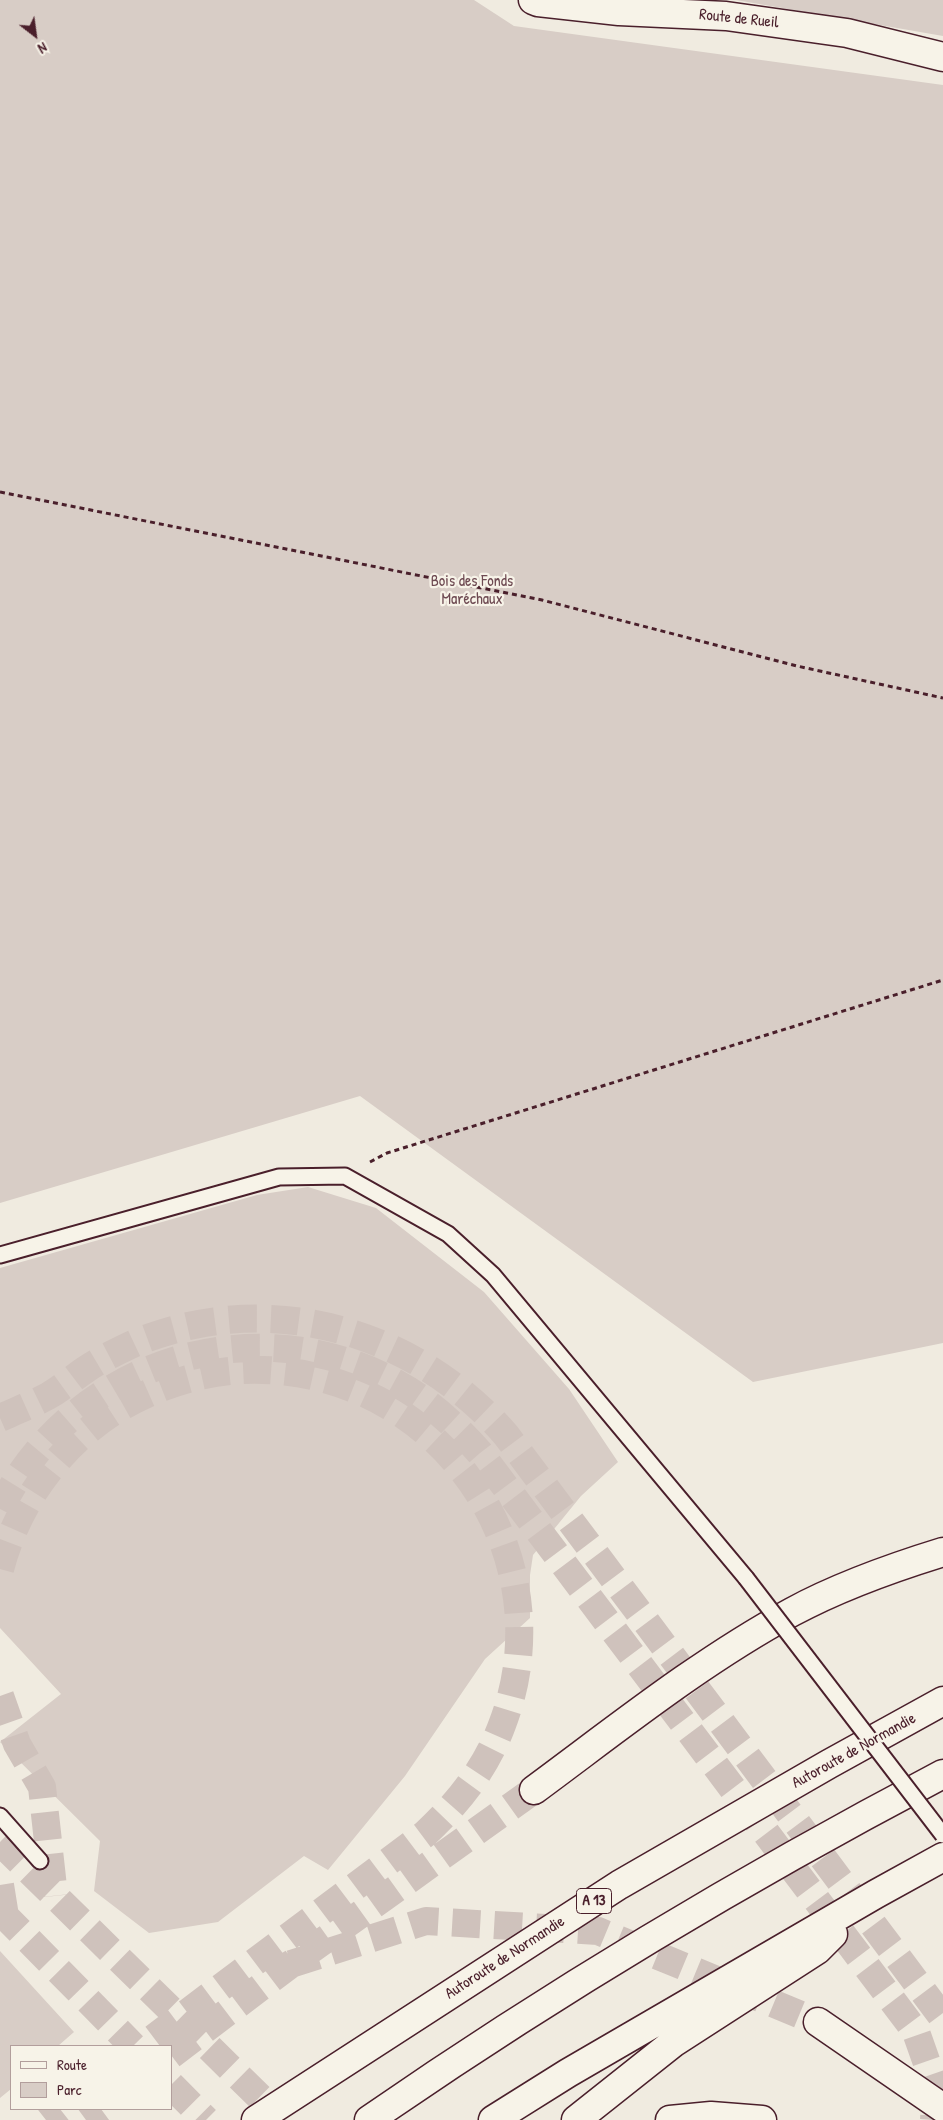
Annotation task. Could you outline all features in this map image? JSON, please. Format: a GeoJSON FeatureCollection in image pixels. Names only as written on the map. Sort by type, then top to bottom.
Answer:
{"type":"FeatureCollection","features":[{"type":"Feature","properties":{"kind":"main road","name":"Route de Rueil"},"geometry":{"type":"LineString","coordinates":[[533,0],[619,11],[726,16],[847,33],[943,57]]}},
{"type":"Feature","properties":{"kind":"main road"},"geometry":{"type":"LineString","coordinates":[[534,1790],[692,1674],[741,1641],[793,1611],[847,1585],[903,1564],[943,1552]]}},
{"type":"Feature","properties":{"kind":"main road","name":"Autoroute de Normandie"},"geometry":{"type":"LineString","coordinates":[[256,2120],[619,1885],[829,1764],[943,1701]]}},
{"type":"Feature","properties":{"kind":"main road"},"geometry":{"type":"LineString","coordinates":[[369,2120],[436,2074],[666,1928],[862,1817],[943,1774]]}},
{"type":"Feature","properties":{"kind":"main road"},"geometry":{"type":"LineString","coordinates":[[493,2120],[568,2074],[876,1894],[943,1858]]}},
{"type":"Feature","properties":{"kind":"main road"},"geometry":{"type":"LineString","coordinates":[[576,2120],[673,2043],[816,1950],[876,1894]]}},
{"type":"Feature","properties":{"kind":"main road"},"geometry":{"type":"LineString","coordinates":[[818,2022],[943,2108]]}},
{"type":"Feature","properties":{"kind":"main road"},"geometry":{"type":"LineString","coordinates":[[670,2120],[711,2116],[762,2120]]}},
{"type":"Feature","properties":{"kind":"lane"},"geometry":{"type":"LineString","coordinates":[[0,1256],[279,1177],[345,1176],[448,1234],[492,1276],[746,1578],[943,1835]]}},
{"type":"Feature","properties":{"kind":"lane"},"geometry":{"type":"LineString","coordinates":[[0,1816],[40,1861]]}},
{"type":"Feature","properties":{"kind":"path"},"geometry":{"type":"LineString","coordinates":[[0,492],[542,600],[797,666],[943,698]]}},
{"type":"Feature","properties":{"kind":"path"},"geometry":{"type":"LineString","coordinates":[[345,1176],[387,1153],[943,980]]}},
{"type":"Feature","properties":{"kind":"green space","name":"Bois des Fonds Maréchaux"},"geometry":{"type":"Polygon","coordinates":[[[0,0],[474,0],[514,26],[943,85],[943,1343],[753,1382],[360,1096],[0,1203],[0,0]]]}},
{"type":"Feature","properties":{"kind":"green space"},"geometry":{"type":"Polygon","coordinates":[[[736,0],[943,0],[943,36],[736,0]]]}},
{"type":"Feature","properties":{"kind":"green space"},"geometry":{"type":"Polygon","coordinates":[[[308,1187],[376,1208],[484,1292],[569,1389],[618,1462],[581,1496],[533,1555],[530,1575],[530,1618],[485,1659],[405,1776],[328,1870],[304,1856],[218,1922],[149,1933],[94,1891],[100,1841],[0,1742],[61,1694],[0,1628],[0,1268],[257,1195],[308,1187]]]}},
{"type":"Feature","properties":{"kind":"green space"},"geometry":{"type":"Polygon","coordinates":[[[0,1951],[74,2032],[59,2045],[10,2045],[10,2090],[0,2098],[0,1951]]]}},
{"type":"Feature","properties":{"kind":"tunnel"},"geometry":{"type":"LineString","coordinates":[[0,1418],[48,1396],[97,1362],[135,1343],[185,1327],[236,1319],[286,1320],[336,1329],[383,1345],[428,1368],[469,1398],[506,1435],[943,2018]]}},
{"type":"Feature","properties":{"kind":"tunnel"},"geometry":{"type":"LineString","coordinates":[[0,1509],[32,1458],[72,1417],[119,1384],[171,1362],[227,1350],[284,1349],[341,1360],[408,1390],[441,1415],[480,1453],[916,2032],[936,2089],[934,2120]]}},
{"type":"Feature","properties":{"kind":"tunnel"},"geometry":{"type":"LineString","coordinates":[[0,1569],[8,1544],[30,1497],[45,1476],[80,1437],[123,1406],[141,1396],[179,1381],[219,1372],[239,1370],[280,1371],[341,1384],[396,1410],[442,1447],[479,1493],[504,1546],[518,1604],[517,1664],[502,1725],[488,1756],[470,1784],[449,1810],[425,1834],[144,2045]]}},
{"type":"Feature","properties":{"kind":"tunnel"},"geometry":{"type":"LineString","coordinates":[[0,1696],[17,1744],[42,1787],[54,1896]]}},
{"type":"Feature","properties":{"kind":"tunnel"},"geometry":{"type":"LineString","coordinates":[[172,2054],[291,1964],[534,1790]]}},
{"type":"Feature","properties":{"kind":"tunnel"},"geometry":{"type":"LineString","coordinates":[[0,1842],[283,2120]]}},
{"type":"Feature","properties":{"kind":"tunnel"},"geometry":{"type":"LineString","coordinates":[[0,1885],[5,1916]]}},
{"type":"Feature","properties":{"kind":"tunnel"},"geometry":{"type":"LineString","coordinates":[[0,1911],[132,2045]]}},
{"type":"Feature","properties":{"kind":"tunnel"},"geometry":{"type":"LineString","coordinates":[[291,1964],[426,1921],[598,1931],[818,2022]]}},
{"type":"Feature","properties":{"kind":"tunnel"},"geometry":{"type":"LineString","coordinates":[[172,2086],[206,2120]]}},
{"type":"Feature","properties":{"kind":"tunnel"},"geometry":{"type":"LineString","coordinates":[[46,2120],[59,2110]]}},
{"type":"Feature","properties":{"kind":"tunnel"},"geometry":{"type":"LineString","coordinates":[[86,2120],[100,2110]]}}]}
